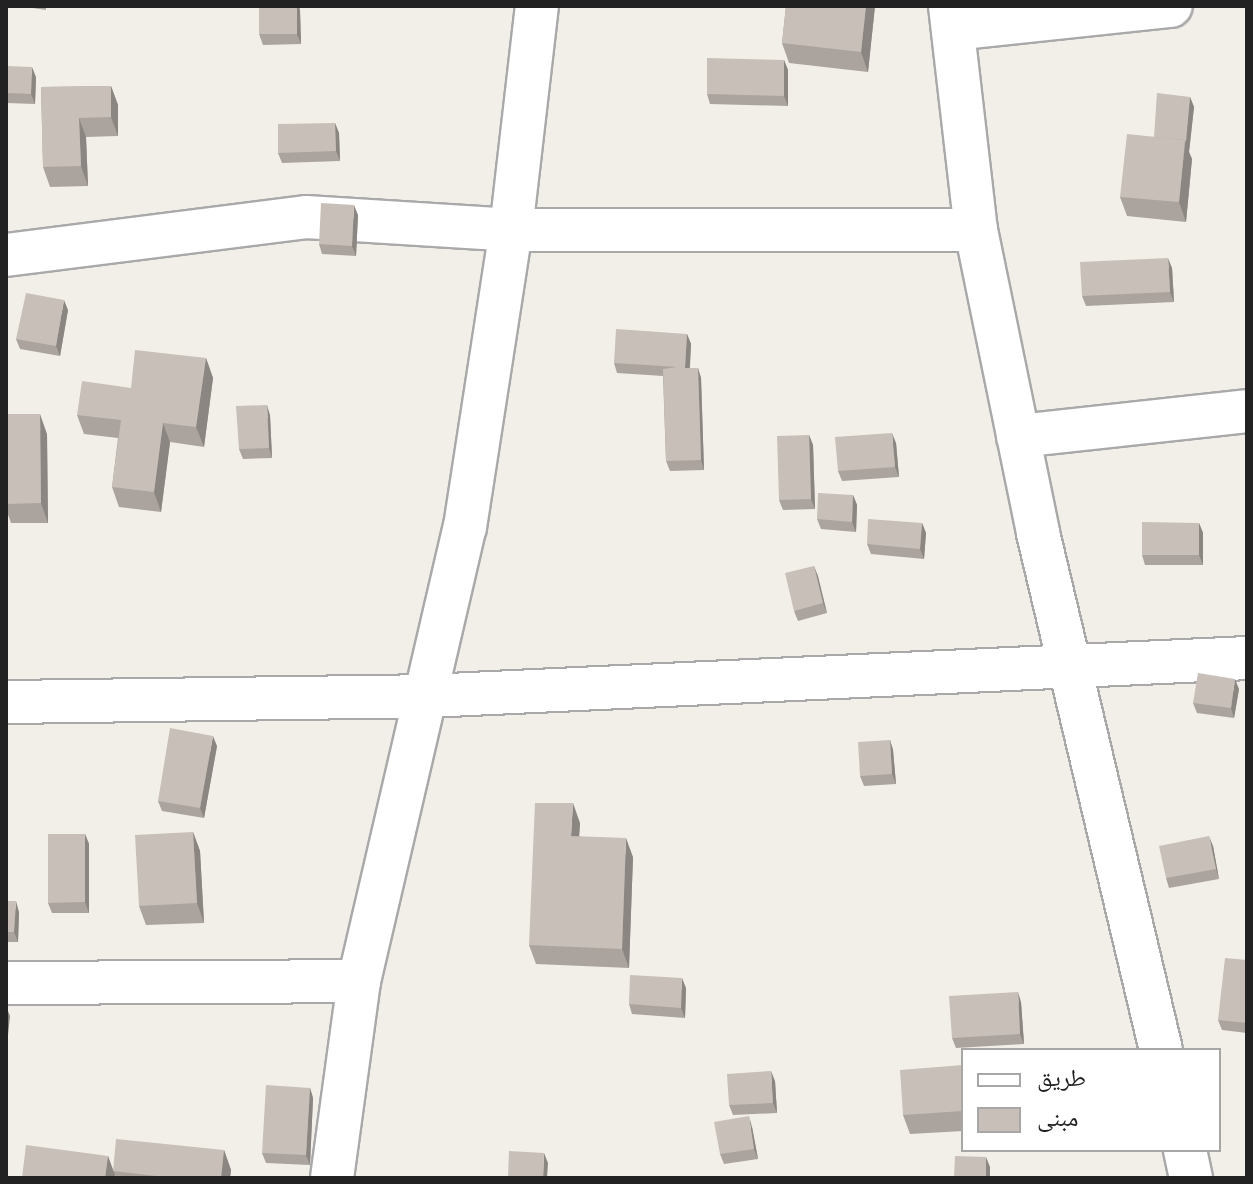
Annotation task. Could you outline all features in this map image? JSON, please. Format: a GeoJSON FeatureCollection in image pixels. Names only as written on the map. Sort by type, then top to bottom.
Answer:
{"type":"FeatureCollection","features":[{"type":"Feature","properties":{"kind":"street"},"geometry":{"type":"LineString","coordinates":[[332,1178],[359,981],[465,527],[511,230],[537,6]]}},
{"type":"Feature","properties":{"kind":"street"},"geometry":{"type":"LineString","coordinates":[[1161,1048],[1018,436],[976,230],[952,18],[1171,6]]}},
{"type":"Feature","properties":{"kind":"street"},"geometry":{"type":"LineString","coordinates":[[6,255],[306,217],[511,230],[976,230]]}},
{"type":"Feature","properties":{"kind":"street"},"geometry":{"type":"LineString","coordinates":[[1018,436],[1247,411]]}},
{"type":"Feature","properties":{"kind":"street"},"geometry":{"type":"LineString","coordinates":[[6,702],[427,696],[1247,658]]}},
{"type":"Feature","properties":{"kind":"street"},"geometry":{"type":"LineString","coordinates":[[6,983],[359,981]]}},
{"type":"Feature","properties":{"kind":"street"},"geometry":{"type":"LineString","coordinates":[[1185,1152],[1191,1178]]}},
{"type":"Feature","properties":{"kind":"building"},"geometry":{"type":"Polygon","coordinates":[[[259,6],[297,6],[297,34],[259,34],[259,6]]]}},
{"type":"Feature","properties":{"kind":"building"},"geometry":{"type":"Polygon","coordinates":[[[786,6],[866,6],[861,52],[782,43],[786,6]]]}},
{"type":"Feature","properties":{"kind":"building"},"geometry":{"type":"Polygon","coordinates":[[[707,58],[784,60],[784,96],[707,94],[707,58]]]}},
{"type":"Feature","properties":{"kind":"building"},"geometry":{"type":"Polygon","coordinates":[[[6,66],[32,67],[31,94],[6,93],[6,66]]]}},
{"type":"Feature","properties":{"kind":"building"},"geometry":{"type":"Polygon","coordinates":[[[111,86],[111,117],[79,118],[81,166],[43,167],[41,87],[111,86]]]}},
{"type":"Feature","properties":{"kind":"building"},"geometry":{"type":"Polygon","coordinates":[[[1157,93],[1190,97],[1186,142],[1154,137],[1157,93]]]}},
{"type":"Feature","properties":{"kind":"building"},"geometry":{"type":"Polygon","coordinates":[[[335,123],[336,151],[278,153],[278,124],[335,123]]]}},
{"type":"Feature","properties":{"kind":"building"},"geometry":{"type":"Polygon","coordinates":[[[1127,134],[1185,140],[1179,202],[1120,197],[1127,134]]]}},
{"type":"Feature","properties":{"kind":"building"},"geometry":{"type":"Polygon","coordinates":[[[321,203],[354,205],[352,246],[319,244],[321,203]]]}},
{"type":"Feature","properties":{"kind":"building"},"geometry":{"type":"Polygon","coordinates":[[[1168,258],[1170,292],[1082,296],[1080,262],[1168,258]]]}},
{"type":"Feature","properties":{"kind":"building"},"geometry":{"type":"Polygon","coordinates":[[[26,293],[64,300],[56,346],[16,339],[26,293]]]}},
{"type":"Feature","properties":{"kind":"building"},"geometry":{"type":"Polygon","coordinates":[[[616,329],[687,334],[685,368],[698,368],[701,460],[666,461],[663,369],[677,367],[614,363],[616,329]]]}},
{"type":"Feature","properties":{"kind":"building"},"geometry":{"type":"Polygon","coordinates":[[[135,350],[206,358],[196,427],[163,423],[154,492],[112,487],[121,420],[77,415],[82,381],[131,388],[135,350]]]}},
{"type":"Feature","properties":{"kind":"building"},"geometry":{"type":"Polygon","coordinates":[[[267,405],[269,448],[239,449],[236,406],[267,405]]]}},
{"type":"Feature","properties":{"kind":"building"},"geometry":{"type":"Polygon","coordinates":[[[6,414],[40,414],[41,503],[6,504],[6,414]]]}},
{"type":"Feature","properties":{"kind":"building"},"geometry":{"type":"Polygon","coordinates":[[[892,433],[895,467],[838,471],[835,437],[892,433]]]}},
{"type":"Feature","properties":{"kind":"building"},"geometry":{"type":"Polygon","coordinates":[[[809,435],[811,499],[779,500],[777,436],[809,435]]]}},
{"type":"Feature","properties":{"kind":"building"},"geometry":{"type":"Polygon","coordinates":[[[818,493],[853,495],[852,522],[817,519],[818,493]]]}},
{"type":"Feature","properties":{"kind":"building"},"geometry":{"type":"Polygon","coordinates":[[[868,519],[922,523],[920,549],[867,544],[868,519]]]}},
{"type":"Feature","properties":{"kind":"building"},"geometry":{"type":"Polygon","coordinates":[[[1142,522],[1199,523],[1199,555],[1142,555],[1142,522]]]}},
{"type":"Feature","properties":{"kind":"building"},"geometry":{"type":"Polygon","coordinates":[[[814,566],[823,603],[794,611],[785,573],[814,566]]]}},
{"type":"Feature","properties":{"kind":"building"},"geometry":{"type":"Polygon","coordinates":[[[1198,673],[1235,679],[1231,708],[1193,703],[1198,673]]]}},
{"type":"Feature","properties":{"kind":"building"},"geometry":{"type":"Polygon","coordinates":[[[170,728],[213,736],[200,808],[158,801],[170,728]]]}},
{"type":"Feature","properties":{"kind":"building"},"geometry":{"type":"Polygon","coordinates":[[[890,740],[892,774],[860,776],[858,742],[890,740]]]}},
{"type":"Feature","properties":{"kind":"building"},"geometry":{"type":"Polygon","coordinates":[[[535,803],[573,803],[571,836],[626,838],[622,949],[529,945],[535,803]]]}},
{"type":"Feature","properties":{"kind":"building"},"geometry":{"type":"Polygon","coordinates":[[[193,832],[197,903],[139,906],[135,835],[193,832]]]}},
{"type":"Feature","properties":{"kind":"building"},"geometry":{"type":"Polygon","coordinates":[[[48,834],[85,834],[85,902],[48,903],[48,834]]]}},
{"type":"Feature","properties":{"kind":"building"},"geometry":{"type":"Polygon","coordinates":[[[1209,836],[1216,869],[1166,878],[1159,846],[1209,836]]]}},
{"type":"Feature","properties":{"kind":"building"},"geometry":{"type":"Polygon","coordinates":[[[6,901],[16,901],[14,932],[6,932],[6,901]]]}},
{"type":"Feature","properties":{"kind":"building"},"geometry":{"type":"Polygon","coordinates":[[[1225,958],[1247,960],[1247,1023],[1218,1020],[1225,958]]]}},
{"type":"Feature","properties":{"kind":"building"},"geometry":{"type":"Polygon","coordinates":[[[630,975],[682,978],[681,1008],[629,1004],[630,975]]]}},
{"type":"Feature","properties":{"kind":"building"},"geometry":{"type":"Polygon","coordinates":[[[1018,992],[1020,1034],[952,1038],[949,996],[1018,992]]]}},
{"type":"Feature","properties":{"kind":"building"},"geometry":{"type":"Polygon","coordinates":[[[961,1065],[961,1111],[903,1115],[900,1070],[961,1065]]]}},
{"type":"Feature","properties":{"kind":"building"},"geometry":{"type":"Polygon","coordinates":[[[771,1071],[773,1103],[729,1105],[727,1074],[771,1071]]]}},
{"type":"Feature","properties":{"kind":"building"},"geometry":{"type":"Polygon","coordinates":[[[266,1085],[310,1088],[306,1155],[262,1153],[266,1085]]]}},
{"type":"Feature","properties":{"kind":"building"},"geometry":{"type":"Polygon","coordinates":[[[749,1116],[754,1149],[720,1154],[714,1122],[749,1116]]]}},
{"type":"Feature","properties":{"kind":"building"},"geometry":{"type":"Polygon","coordinates":[[[116,1139],[224,1150],[221,1178],[155,1178],[113,1171],[116,1139]]]}},
{"type":"Feature","properties":{"kind":"building"},"geometry":{"type":"Polygon","coordinates":[[[26,1145],[108,1156],[105,1178],[22,1178],[26,1145]]]}},
{"type":"Feature","properties":{"kind":"building"},"geometry":{"type":"Polygon","coordinates":[[[509,1151],[544,1153],[543,1178],[508,1178],[509,1151]]]}},
{"type":"Feature","properties":{"kind":"building"},"geometry":{"type":"Polygon","coordinates":[[[955,1156],[986,1157],[986,1178],[954,1178],[955,1156]]]}}]}
